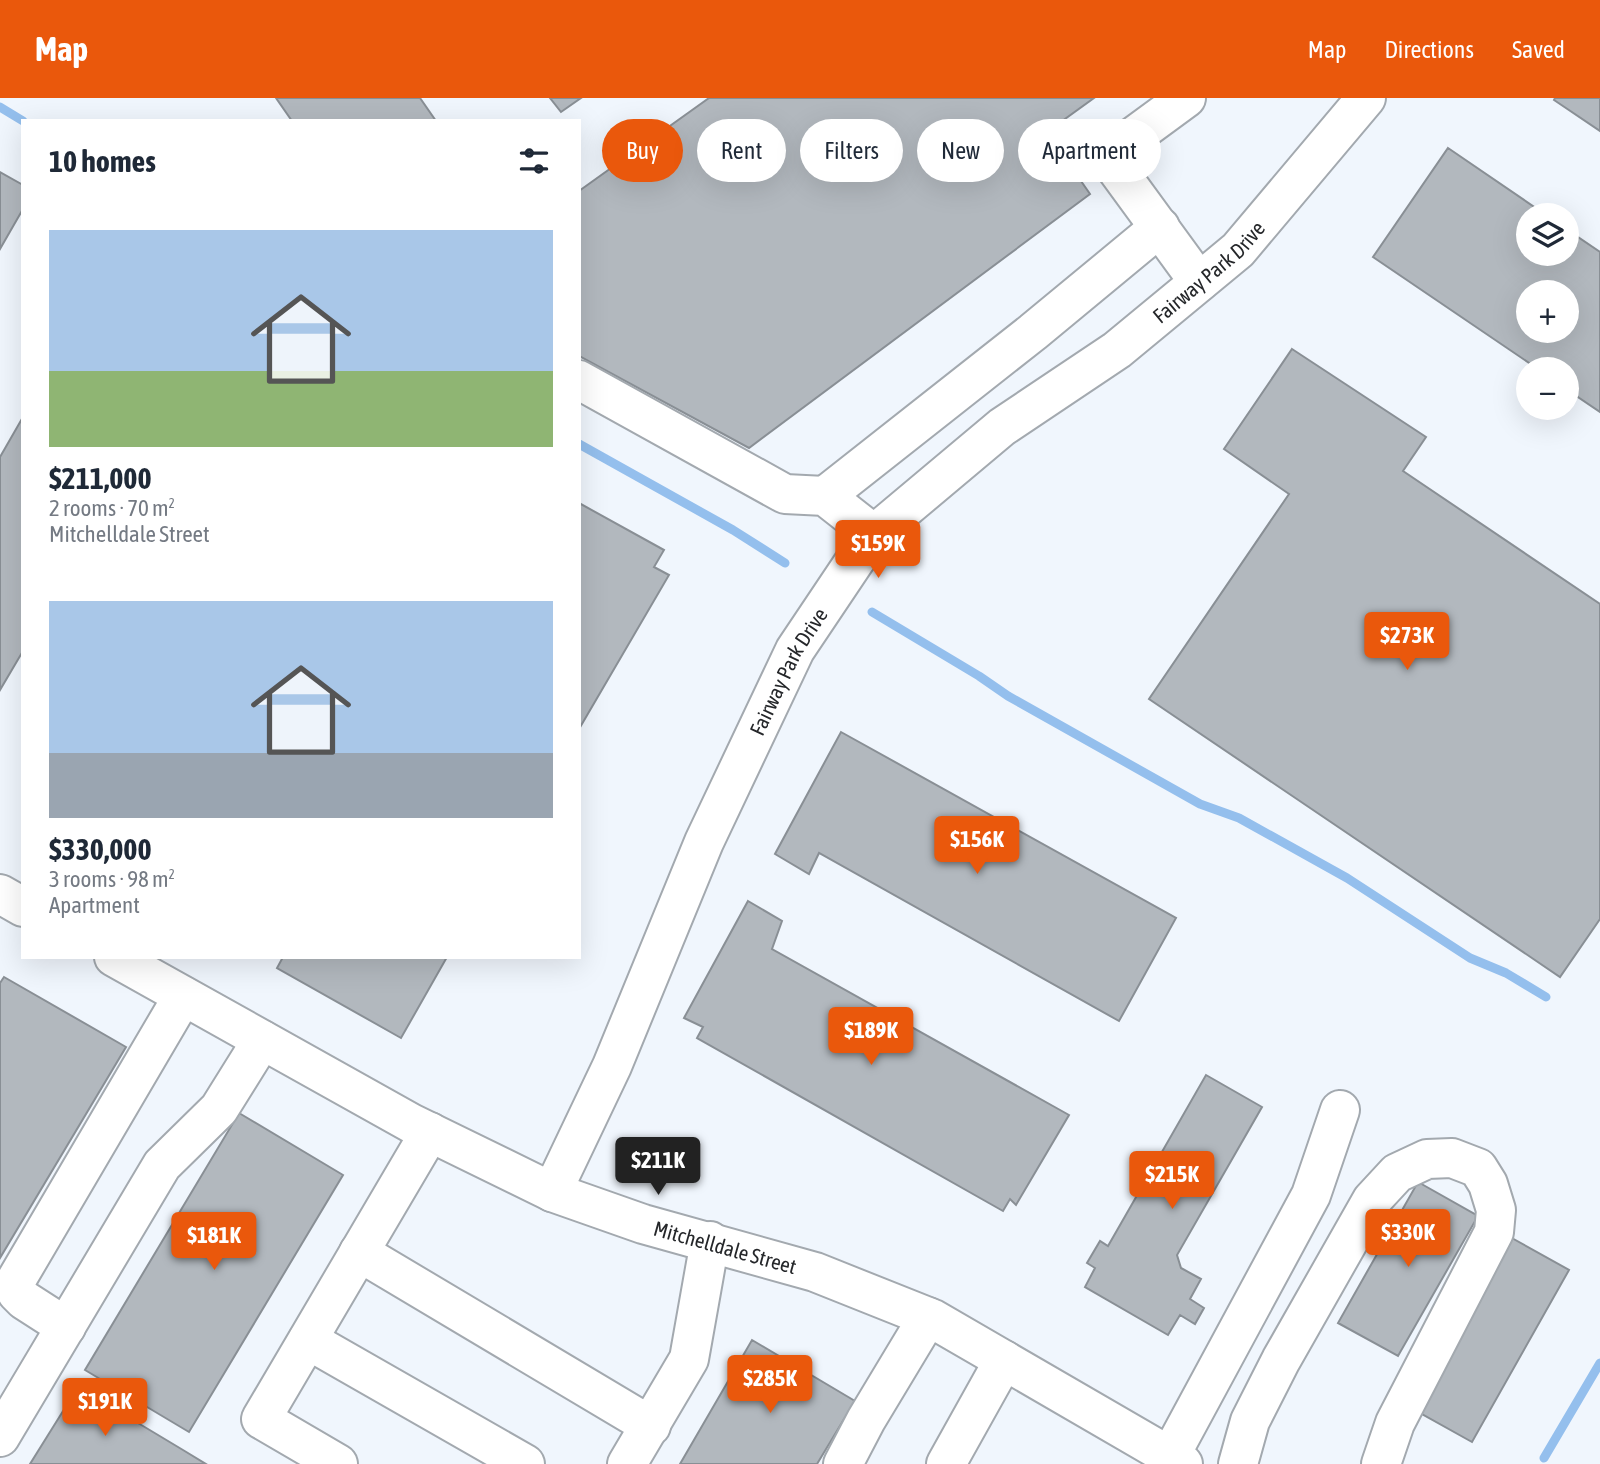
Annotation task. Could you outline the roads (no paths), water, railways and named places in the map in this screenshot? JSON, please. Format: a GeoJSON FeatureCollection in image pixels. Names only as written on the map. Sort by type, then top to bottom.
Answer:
{"type":"FeatureCollection","features":[{"type":"Feature","properties":{"kind":"street"},"geometry":{"type":"LineString","coordinates":[[1186,98],[1107,156],[1199,282]]}},
{"type":"Feature","properties":{"kind":"street","name":"Fairway Park Drive"},"geometry":{"type":"LineString","coordinates":[[552,1192],[612,1066],[704,842],[795,650],[856,559],[884,526],[1002,427],[1117,350],[1238,250],[1366,98]]}},
{"type":"Feature","properties":{"kind":"street"},"geometry":{"type":"LineString","coordinates":[[825,496],[1033,332],[1160,227]]}},
{"type":"Feature","properties":{"kind":"street"},"geometry":{"type":"LineString","coordinates":[[1033,332],[1066,384]]}},
{"type":"Feature","properties":{"kind":"street"},"geometry":{"type":"LineString","coordinates":[[581,381],[785,494],[825,496],[876,536]]}},
{"type":"Feature","properties":{"kind":"street"},"geometry":{"type":"LineString","coordinates":[[0,894],[21,906]]}},
{"type":"Feature","properties":{"kind":"street","name":"Mitchelldale Street"},"geometry":{"type":"LineString","coordinates":[[118,959],[430,1132],[552,1192],[643,1224],[815,1272],[928,1317],[1177,1460]]}},
{"type":"Feature","properties":{"kind":"street"},"geometry":{"type":"LineString","coordinates":[[66,1327],[24,1300],[17,1293],[15,1282],[183,996]]}},
{"type":"Feature","properties":{"kind":"street"},"geometry":{"type":"LineString","coordinates":[[0,1437],[162,1165],[219,1109],[262,1040]]}},
{"type":"Feature","properties":{"kind":"street"},"geometry":{"type":"LineString","coordinates":[[1177,1460],[1311,1195],[1340,1110]]}},
{"type":"Feature","properties":{"kind":"street"},"geometry":{"type":"LineString","coordinates":[[338,1464],[261,1419],[430,1132]]}},
{"type":"Feature","properties":{"kind":"street"},"geometry":{"type":"LineString","coordinates":[[1238,1464],[1250,1421],[1372,1200],[1397,1173],[1427,1159],[1452,1158],[1478,1168],[1488,1184],[1496,1210],[1494,1232],[1395,1423],[1381,1464]]}},
{"type":"Feature","properties":{"kind":"street"},"geometry":{"type":"LineString","coordinates":[[627,1464],[689,1359],[710,1241]]}},
{"type":"Feature","properties":{"kind":"street"},"geometry":{"type":"LineString","coordinates":[[359,1252],[651,1426]]}},
{"type":"Feature","properties":{"kind":"street"},"geometry":{"type":"LineString","coordinates":[[843,1464],[866,1420],[928,1317]]}},
{"type":"Feature","properties":{"kind":"street"},"geometry":{"type":"LineString","coordinates":[[308,1340],[525,1464]]}},
{"type":"Feature","properties":{"kind":"street"},"geometry":{"type":"LineString","coordinates":[[946,1464],[1004,1360]]}},
{"type":"Feature","properties":{"kind":"waterway"},"geometry":{"type":"LineString","coordinates":[[0,107],[21,120]]}},
{"type":"Feature","properties":{"kind":"waterway"},"geometry":{"type":"LineString","coordinates":[[581,445],[733,530],[785,563]]}},
{"type":"Feature","properties":{"kind":"waterway"},"geometry":{"type":"LineString","coordinates":[[872,612],[1008,696],[1200,804],[1239,818],[1347,878],[1470,958],[1506,973],[1546,997]]}},
{"type":"Feature","properties":{"kind":"waterway"},"geometry":{"type":"LineString","coordinates":[[1544,1458],[1600,1363]]}}]}
